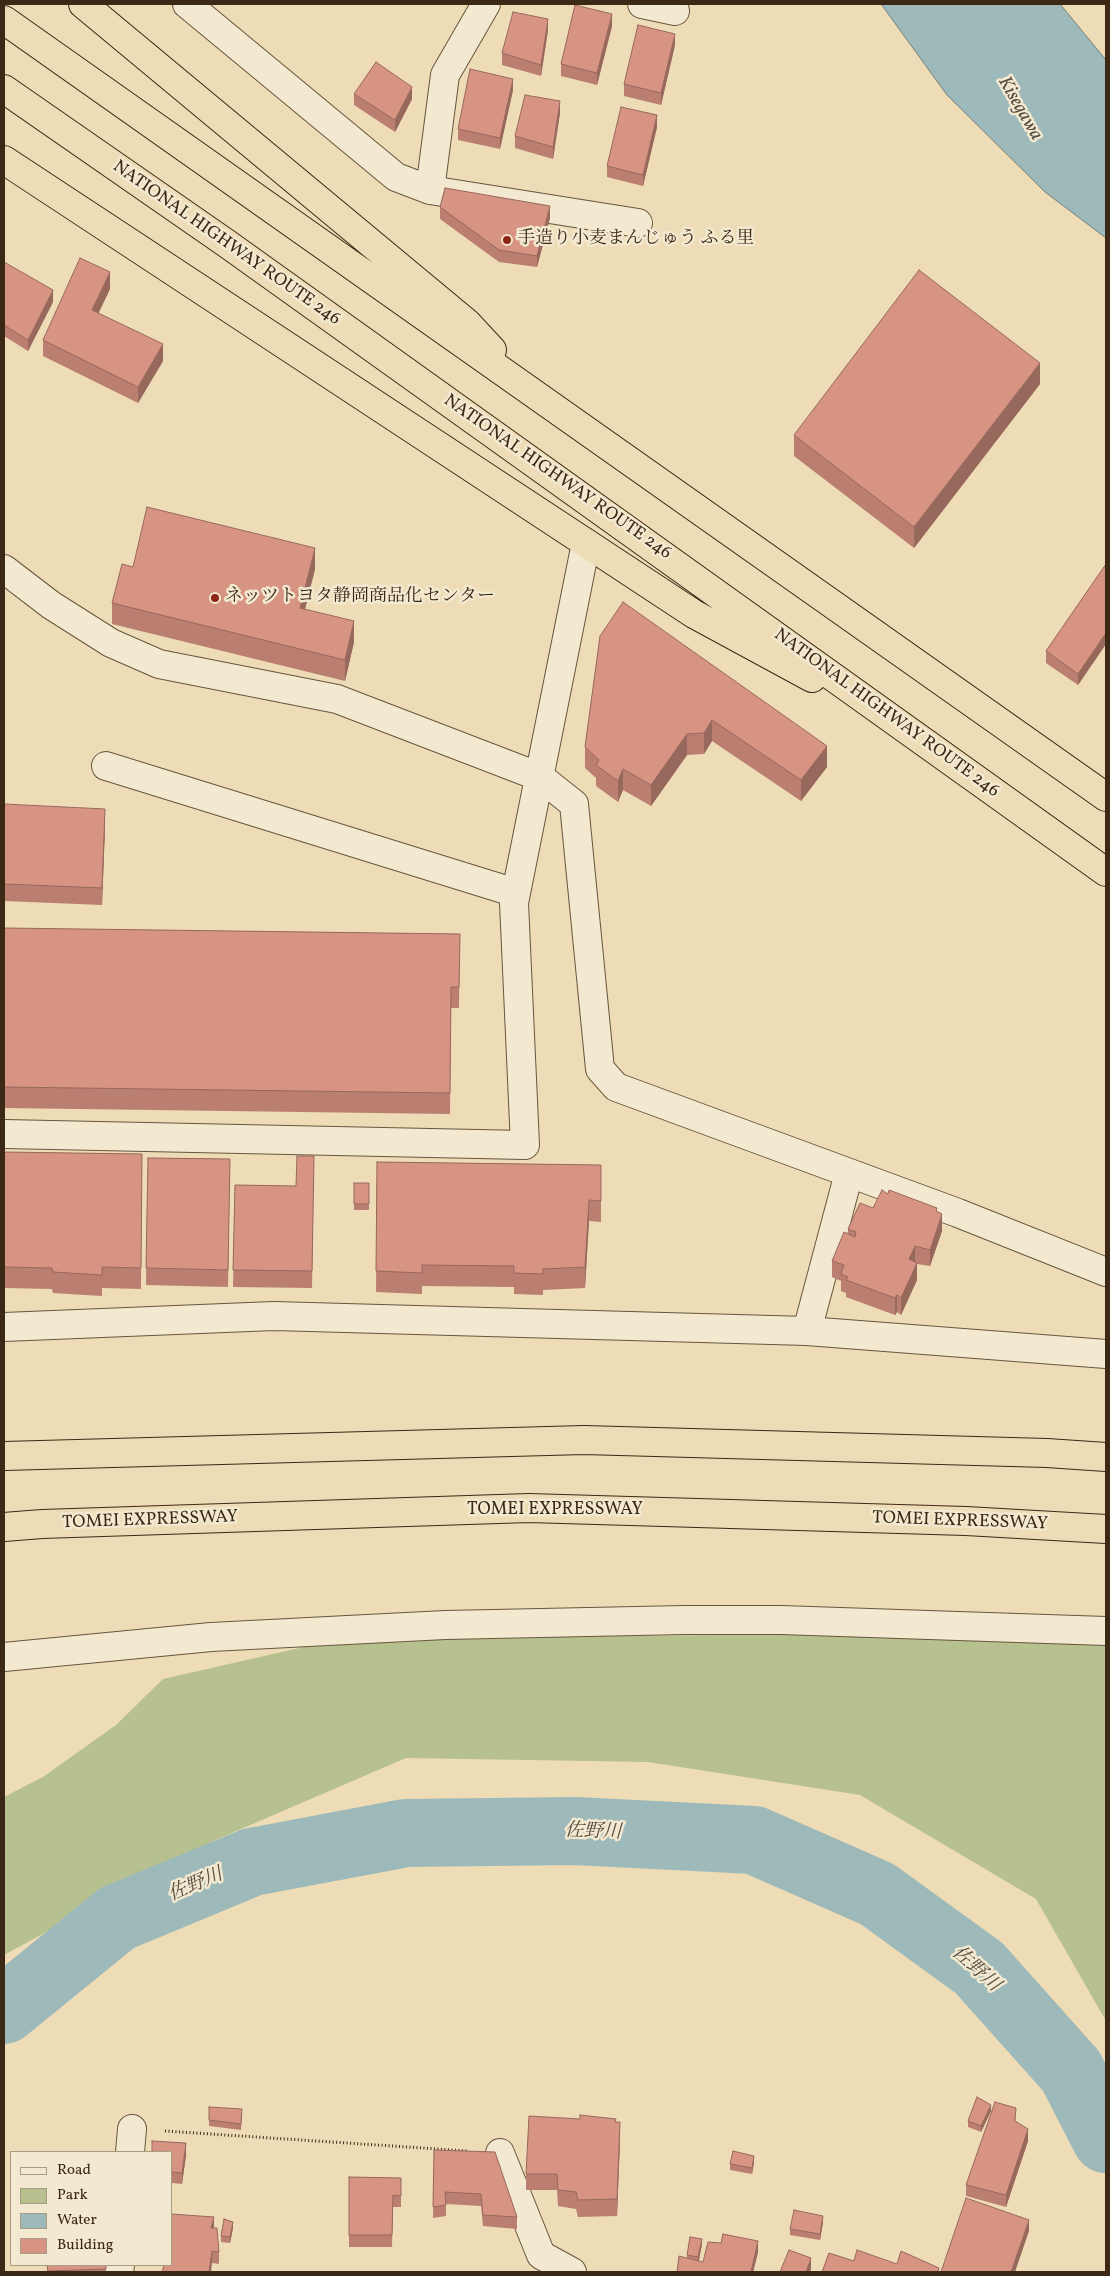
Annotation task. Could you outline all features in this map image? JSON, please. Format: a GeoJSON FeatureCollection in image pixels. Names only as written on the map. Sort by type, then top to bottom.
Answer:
{"type":"FeatureCollection","features":[{"type":"Feature","properties":{"kind":"highway"},"geometry":{"type":"LineString","coordinates":[[83,4],[467,322],[528,389]]}},
{"type":"Feature","properties":{"kind":"highway"},"geometry":{"type":"LineString","coordinates":[[4,20],[1106,797]]}},
{"type":"Feature","properties":{"kind":"highway","name":"NATIONAL HIGHWAY ROUTE 246"},"geometry":{"type":"LineString","coordinates":[[4,89],[226,243],[1106,872]]}},
{"type":"Feature","properties":{"kind":"highway"},"geometry":{"type":"LineString","coordinates":[[4,160],[694,614],[921,738]]}},
{"type":"Feature","properties":{"kind":"highway"},"geometry":{"type":"LineString","coordinates":[[4,1456],[584,1440],[1046,1453],[1106,1457]]}},
{"type":"Feature","properties":{"kind":"highway","name":"TOMEI EXPRESSWAY"},"geometry":{"type":"LineString","coordinates":[[4,1527],[42,1524],[528,1508],[956,1521],[1106,1529]]}},
{"type":"Feature","properties":{"kind":"street"},"geometry":{"type":"LineString","coordinates":[[187,4],[396,177],[430,190],[638,223]]}},
{"type":"Feature","properties":{"kind":"street"},"geometry":{"type":"LineString","coordinates":[[430,190],[445,75],[486,4]]}},
{"type":"Feature","properties":{"kind":"street"},"geometry":{"type":"LineString","coordinates":[[642,4],[675,11]]}},
{"type":"Feature","properties":{"kind":"street"},"geometry":{"type":"LineString","coordinates":[[4,1134],[525,1145],[514,903],[586,543]]}},
{"type":"Feature","properties":{"kind":"street"},"geometry":{"type":"LineString","coordinates":[[4,570],[51,604],[111,643],[159,664],[337,699],[540,777],[574,804],[600,1070],[616,1087],[849,1172],[1106,1272]]}},
{"type":"Feature","properties":{"kind":"street"},"geometry":{"type":"LineString","coordinates":[[106,766],[516,893]]}},
{"type":"Feature","properties":{"kind":"street"},"geometry":{"type":"LineString","coordinates":[[807,1331],[849,1172]]}},
{"type":"Feature","properties":{"kind":"street"},"geometry":{"type":"LineString","coordinates":[[4,1327],[274,1316],[807,1331],[1106,1354]]}},
{"type":"Feature","properties":{"kind":"street"},"geometry":{"type":"LineString","coordinates":[[4,1657],[211,1637],[475,1624],[781,1620],[1106,1631]]}},
{"type":"Feature","properties":{"kind":"street"},"geometry":{"type":"LineString","coordinates":[[500,2152],[541,2255],[572,2272]]}},
{"type":"Feature","properties":{"kind":"path"},"geometry":{"type":"LineString","coordinates":[[131,2141],[500,2152]]}},
{"type":"Feature","properties":{"kind":"green space"},"geometry":{"type":"Polygon","coordinates":[[[1106,1631],[1106,2021],[1036,1899],[860,1795],[648,1762],[406,1758],[213,1841],[4,1955],[4,1797],[43,1777],[116,1725],[163,1679],[339,1639],[1106,1631]]]}},
{"type":"Feature","properties":{"kind":"water","name":"Kisegawa"},"geometry":{"type":"Polygon","coordinates":[[[881,4],[1060,4],[1106,60],[1106,238],[1045,192],[947,95],[881,4]]]}},
{"type":"Feature","properties":{"kind":"building"},"geometry":{"type":"Polygon","coordinates":[[[575,5],[612,14],[597,73],[561,64],[575,5]]]}},
{"type":"Feature","properties":{"kind":"building"},"geometry":{"type":"Polygon","coordinates":[[[513,12],[548,19],[541,65],[502,53],[513,12]]]}},
{"type":"Feature","properties":{"kind":"building"},"geometry":{"type":"Polygon","coordinates":[[[638,25],[675,34],[661,93],[624,84],[638,25]]]}},
{"type":"Feature","properties":{"kind":"building"},"geometry":{"type":"Polygon","coordinates":[[[376,62],[412,87],[395,120],[354,94],[376,62]]]}},
{"type":"Feature","properties":{"kind":"building"},"geometry":{"type":"Polygon","coordinates":[[[470,69],[513,79],[500,138],[458,129],[470,69]]]}},
{"type":"Feature","properties":{"kind":"building"},"geometry":{"type":"Polygon","coordinates":[[[525,95],[560,101],[553,147],[515,136],[525,95]]]}},
{"type":"Feature","properties":{"kind":"building"},"geometry":{"type":"Polygon","coordinates":[[[621,107],[657,115],[643,175],[607,166],[621,107]]]}},
{"type":"Feature","properties":{"kind":"building","name":"手造り小麦まんじゅう ふる里"},"geometry":{"type":"Polygon","coordinates":[[[445,188],[550,206],[537,256],[499,250],[440,207],[445,188]]]}},
{"type":"Feature","properties":{"kind":"building"},"geometry":{"type":"Polygon","coordinates":[[[80,258],[110,272],[92,310],[163,344],[138,387],[43,340],[80,258]]]}},
{"type":"Feature","properties":{"kind":"building"},"geometry":{"type":"Polygon","coordinates":[[[4,262],[53,290],[28,340],[4,325],[4,262]]]}},
{"type":"Feature","properties":{"kind":"building"},"geometry":{"type":"Polygon","coordinates":[[[919,270],[1040,363],[914,527],[794,435],[919,270]]]}},
{"type":"Feature","properties":{"kind":"building"},"geometry":{"type":"Polygon","coordinates":[[[147,507],[315,548],[300,608],[354,621],[345,660],[112,603],[122,564],[133,567],[147,507]]]}},
{"type":"Feature","properties":{"kind":"building"},"geometry":{"type":"Polygon","coordinates":[[[1106,564],[1106,633],[1078,674],[1046,651],[1106,564]]]}},
{"type":"Feature","properties":{"kind":"building"},"geometry":{"type":"Polygon","coordinates":[[[623,602],[827,746],[801,780],[712,720],[704,733],[687,734],[651,785],[623,769],[618,781],[596,765],[599,760],[585,747],[600,636],[623,602]]]}},
{"type":"Feature","properties":{"kind":"building"},"geometry":{"type":"Polygon","coordinates":[[[4,804],[105,809],[102,888],[4,884],[4,804]]]}},
{"type":"Feature","properties":{"kind":"building"},"geometry":{"type":"Polygon","coordinates":[[[4,928],[460,934],[459,987],[451,987],[450,1093],[4,1087],[4,928]]]}},
{"type":"Feature","properties":{"kind":"building"},"geometry":{"type":"Polygon","coordinates":[[[4,1152],[142,1154],[141,1268],[102,1267],[102,1275],[53,1272],[52,1268],[4,1267],[4,1152]]]}},
{"type":"Feature","properties":{"kind":"building"},"geometry":{"type":"Polygon","coordinates":[[[297,1156],[314,1156],[312,1271],[233,1270],[235,1185],[296,1186],[297,1156]]]}},
{"type":"Feature","properties":{"kind":"building"},"geometry":{"type":"Polygon","coordinates":[[[148,1158],[230,1159],[228,1270],[146,1268],[148,1158]]]}},
{"type":"Feature","properties":{"kind":"building"},"geometry":{"type":"Polygon","coordinates":[[[377,1162],[601,1165],[601,1201],[589,1200],[585,1267],[543,1269],[543,1274],[514,1273],[514,1266],[422,1265],[422,1273],[376,1271],[377,1162]]]}},
{"type":"Feature","properties":{"kind":"building"},"geometry":{"type":"Polygon","coordinates":[[[354,1183],[369,1183],[369,1204],[354,1204],[354,1183]]]}},
{"type":"Feature","properties":{"kind":"building"},"geometry":{"type":"Polygon","coordinates":[[[882,1190],[888,1194],[889,1190],[937,1208],[936,1211],[942,1214],[930,1250],[915,1246],[909,1259],[917,1263],[901,1298],[897,1295],[895,1298],[846,1280],[848,1277],[841,1274],[844,1265],[832,1261],[844,1232],[855,1237],[856,1232],[848,1229],[860,1203],[873,1208],[882,1190]]]}},
{"type":"Feature","properties":{"kind":"building"},"geometry":{"type":"Polygon","coordinates":[[[977,2097],[991,2105],[981,2126],[968,2121],[977,2097]]]}},
{"type":"Feature","properties":{"kind":"building"},"geometry":{"type":"Polygon","coordinates":[[[995,2102],[1016,2108],[1015,2121],[1028,2129],[1006,2195],[966,2185],[995,2102]]]}},
{"type":"Feature","properties":{"kind":"building"},"geometry":{"type":"Polygon","coordinates":[[[209,2107],[242,2109],[241,2124],[209,2120],[209,2107]]]}},
{"type":"Feature","properties":{"kind":"building"},"geometry":{"type":"Polygon","coordinates":[[[580,2115],[616,2119],[615,2122],[620,2122],[617,2199],[578,2200],[576,2192],[558,2190],[557,2174],[526,2174],[529,2116],[580,2119],[580,2115]]]}},
{"type":"Feature","properties":{"kind":"building"},"geometry":{"type":"Polygon","coordinates":[[[152,2141],[186,2143],[182,2173],[172,2172],[172,2151],[152,2151],[152,2141]]]}},
{"type":"Feature","properties":{"kind":"building"},"geometry":{"type":"Polygon","coordinates":[[[434,2150],[495,2152],[517,2217],[483,2215],[481,2194],[445,2192],[446,2205],[433,2207],[434,2150]]]}},
{"type":"Feature","properties":{"kind":"building"},"geometry":{"type":"Polygon","coordinates":[[[733,2151],[754,2156],[752,2168],[730,2164],[733,2151]]]}},
{"type":"Feature","properties":{"kind":"building"},"geometry":{"type":"Polygon","coordinates":[[[349,2177],[401,2178],[401,2196],[393,2195],[392,2235],[349,2235],[349,2177]]]}},
{"type":"Feature","properties":{"kind":"building"},"geometry":{"type":"Polygon","coordinates":[[[966,2198],[1029,2220],[1011,2272],[941,2272],[966,2198]]]}},
{"type":"Feature","properties":{"kind":"building"},"geometry":{"type":"Polygon","coordinates":[[[794,2210],[823,2216],[820,2234],[790,2229],[794,2210]]]}},
{"type":"Feature","properties":{"kind":"building"},"geometry":{"type":"Polygon","coordinates":[[[172,2214],[214,2217],[211,2228],[217,2228],[219,2252],[212,2251],[209,2272],[162,2272],[164,2266],[172,2266],[172,2214]]]}},
{"type":"Feature","properties":{"kind":"building"},"geometry":{"type":"Polygon","coordinates":[[[224,2219],[233,2222],[230,2237],[221,2236],[224,2219]]]}},
{"type":"Feature","properties":{"kind":"building"},"geometry":{"type":"Polygon","coordinates":[[[723,2234],[758,2241],[751,2272],[677,2272],[679,2256],[703,2262],[708,2242],[721,2243],[723,2234]]]}},
{"type":"Feature","properties":{"kind":"building"},"geometry":{"type":"Polygon","coordinates":[[[690,2237],[702,2239],[698,2257],[687,2255],[690,2237]]]}},
{"type":"Feature","properties":{"kind":"building"},"geometry":{"type":"Polygon","coordinates":[[[789,2250],[811,2258],[806,2272],[780,2272],[789,2250]]]}},
{"type":"Feature","properties":{"kind":"building"},"geometry":{"type":"Polygon","coordinates":[[[857,2250],[897,2264],[901,2251],[939,2268],[938,2272],[822,2272],[829,2253],[854,2261],[857,2250]]]}},
{"type":"Feature","properties":{"kind":"building"},"geometry":{"type":"Polygon","coordinates":[[[47,2266],[106,2266],[106,2269],[48,2271],[47,2266]]]}},
{"type":"Feature","properties":{"kind":"waterway","name":"佐野川"},"geometry":{"type":"LineString","coordinates":[[4,2010],[117,1918],[252,1862],[406,1833],[575,1831],[754,1840],[877,1894],[979,1968],[1071,2071],[1106,2139]]}},
{"type":"Feature","properties":{"kind":"place","name":"手造り小麦まんじゅう ふる里"},"geometry":{"type":"Point","coordinates":[507,240]}},
{"type":"Feature","properties":{"kind":"place","name":"ネッツトヨタ静岡商品化センター"},"geometry":{"type":"Point","coordinates":[215,598]}}]}
